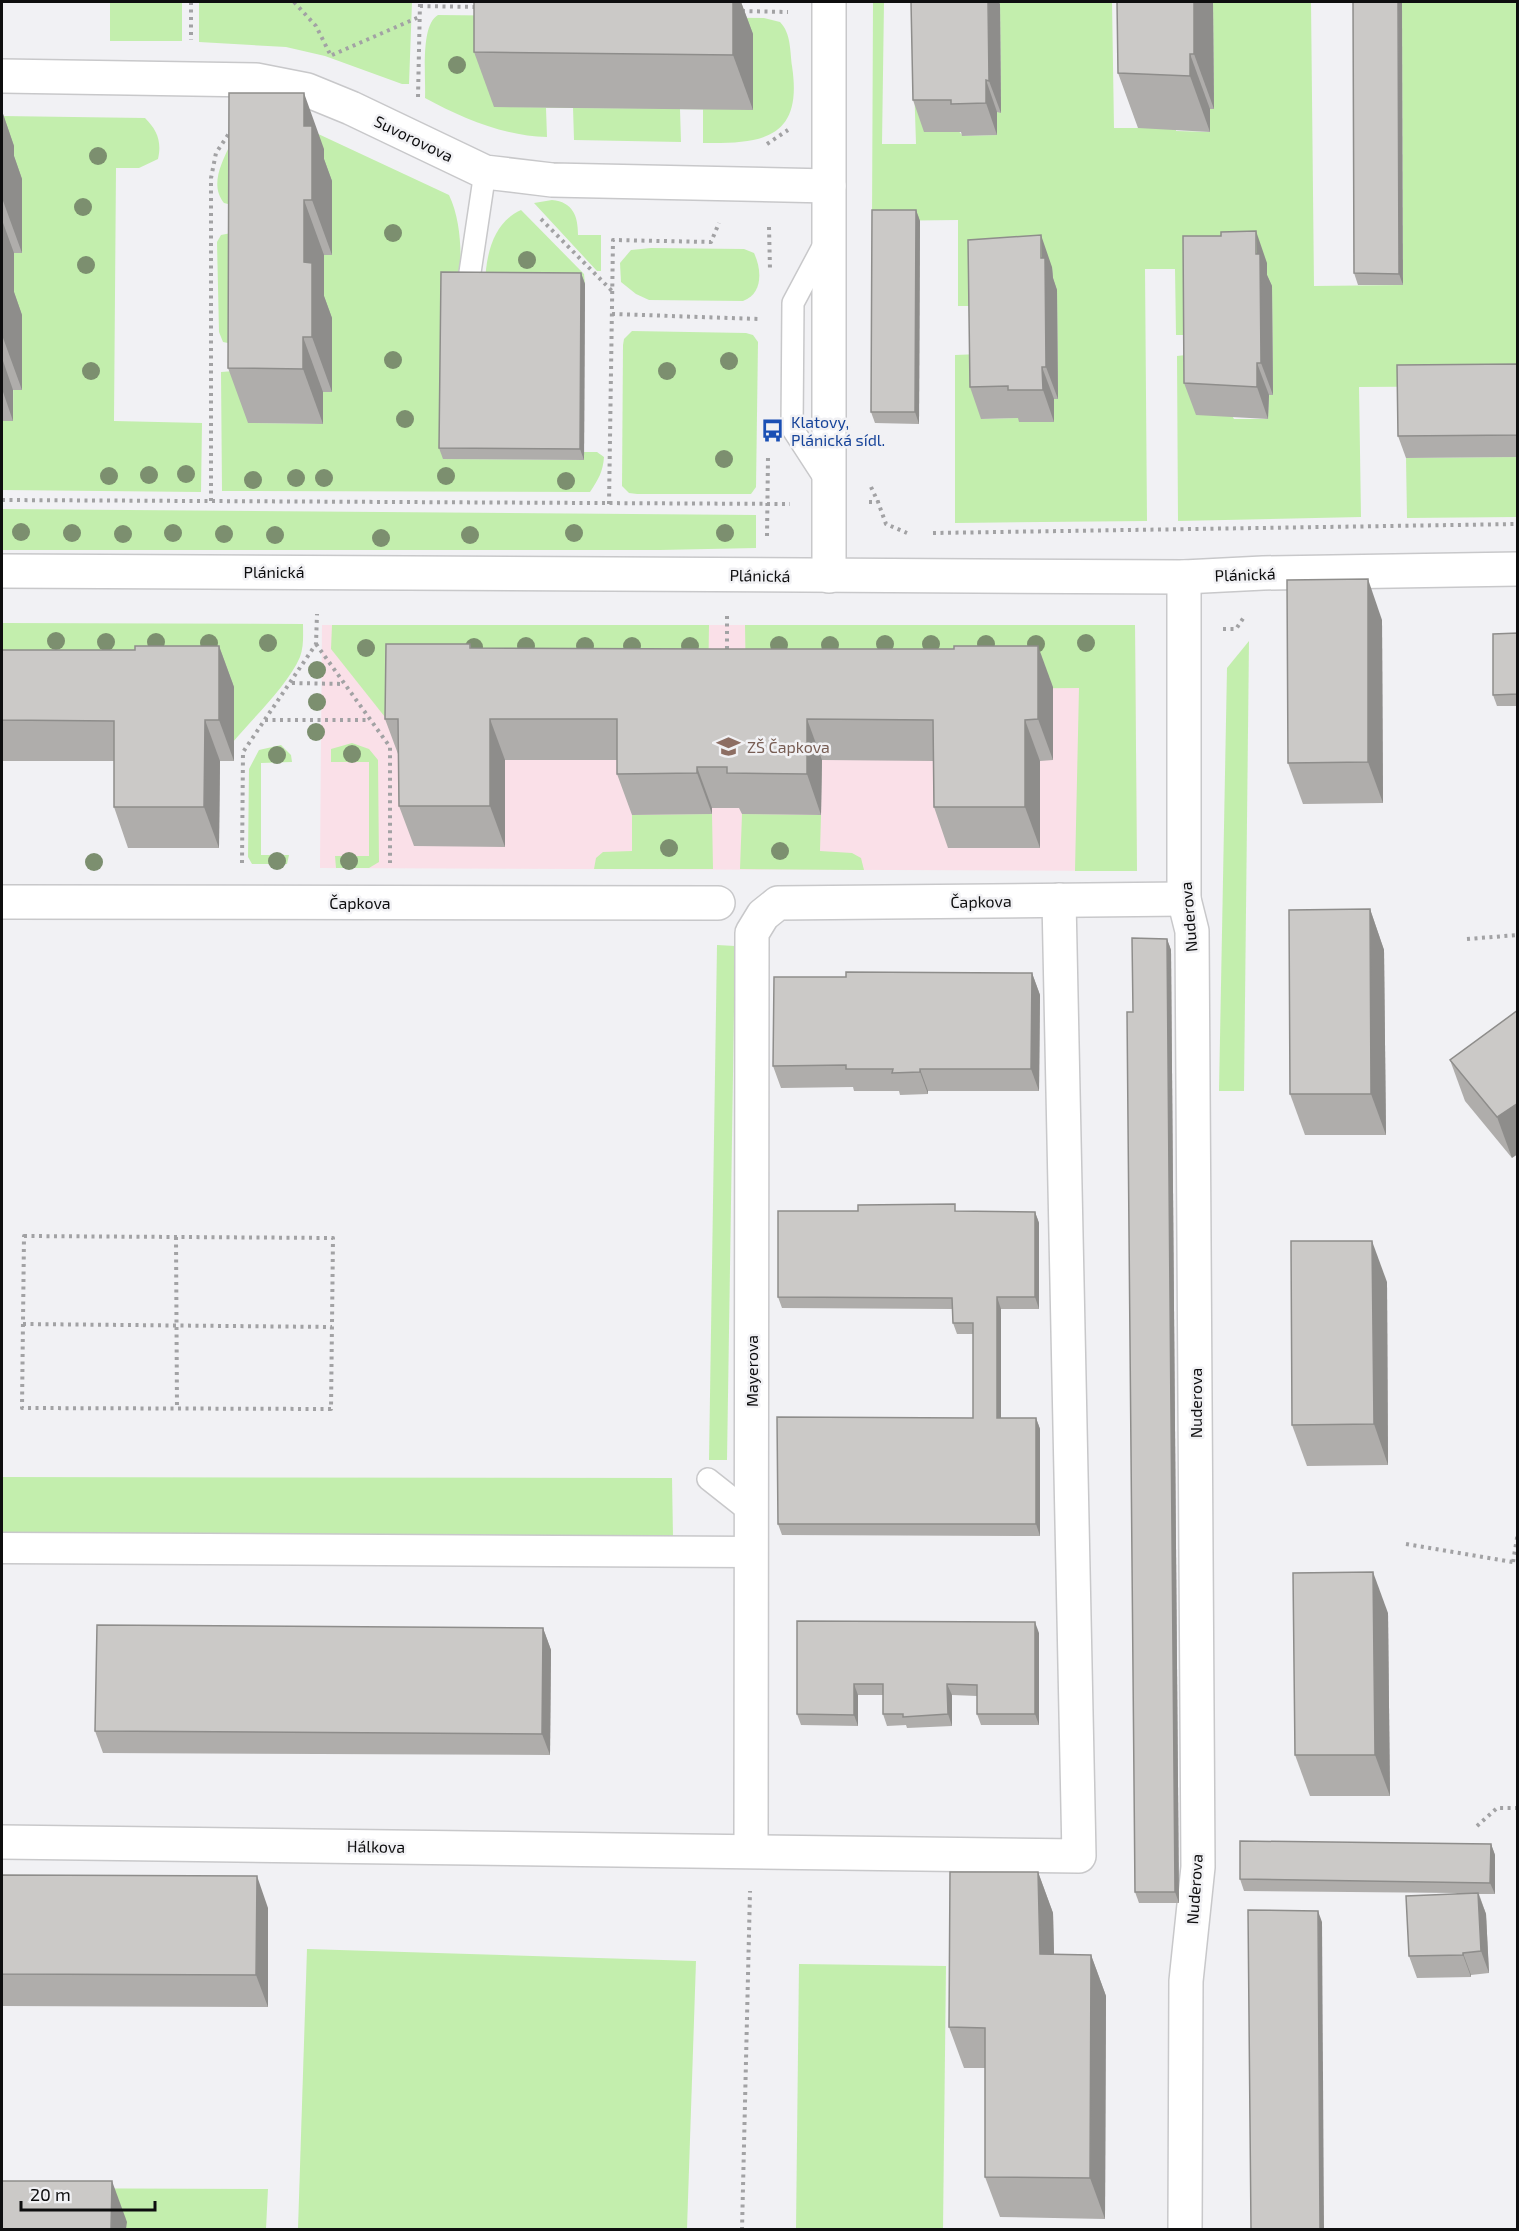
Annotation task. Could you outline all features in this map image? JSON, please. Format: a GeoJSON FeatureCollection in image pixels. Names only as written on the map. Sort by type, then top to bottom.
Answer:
{"type":"FeatureCollection","features":[{"type":"Feature","properties":{"kind":"street"},"geometry":{"type":"LineString","coordinates":[[829,2],[830,576]]}},
{"type":"Feature","properties":{"kind":"street","name":"Suvorovova"},"geometry":{"type":"LineString","coordinates":[[2,76],[256,80],[307,90],[351,108],[483,185],[552,180],[829,186]]}},
{"type":"Feature","properties":{"kind":"street","name":"Plánická"},"geometry":{"type":"LineString","coordinates":[[2,571],[1184,577],[1263,573],[1518,569]]}},
{"type":"Feature","properties":{"kind":"street","name":"Nuderova"},"geometry":{"type":"LineString","coordinates":[[1184,577],[1184,899],[1191,931],[1198,1856],[1186,1981],[1185,2229]]}},
{"type":"Feature","properties":{"kind":"street","name":"Čapkova"},"geometry":{"type":"LineString","coordinates":[[778,903],[1184,899]]}},
{"type":"Feature","properties":{"kind":"street","name":"Hálkova"},"geometry":{"type":"LineString","coordinates":[[2,1842],[1079,1856],[1059,900]]}},
{"type":"Feature","properties":{"kind":"street","name":"Čapkova"},"geometry":{"type":"LineString","coordinates":[[2,902],[718,903]]}},
{"type":"Feature","properties":{"kind":"street","name":"Mayerova"},"geometry":{"type":"LineString","coordinates":[[751,1850],[752,933],[763,915],[778,903]]}},
{"type":"Feature","properties":{"kind":"street"},"geometry":{"type":"LineString","coordinates":[[2,1548],[751,1552]]}},
{"type":"Feature","properties":{"kind":"lane"},"geometry":{"type":"LineString","coordinates":[[469,279],[483,185]]}},
{"type":"Feature","properties":{"kind":"lane"},"geometry":{"type":"LineString","coordinates":[[708,1479],[751,1513]]}},
{"type":"Feature","properties":{"kind":"path"},"geometry":{"type":"LineString","coordinates":[[191,2],[191,50]]}},
{"type":"Feature","properties":{"kind":"path"},"geometry":{"type":"LineString","coordinates":[[294,2],[316,26],[332,55],[331,66]]}},
{"type":"Feature","properties":{"kind":"path"},"geometry":{"type":"LineString","coordinates":[[784,2],[792,20]]}},
{"type":"Feature","properties":{"kind":"path"},"geometry":{"type":"LineString","coordinates":[[408,96],[418,101],[420,4],[480,7]]}},
{"type":"Feature","properties":{"kind":"path"},"geometry":{"type":"LineString","coordinates":[[741,11],[789,12]]}},
{"type":"Feature","properties":{"kind":"path"},"geometry":{"type":"LineString","coordinates":[[332,55],[420,17]]}},
{"type":"Feature","properties":{"kind":"path"},"geometry":{"type":"LineString","coordinates":[[211,501],[211,178],[216,153],[235,125]]}},
{"type":"Feature","properties":{"kind":"path"},"geometry":{"type":"LineString","coordinates":[[760,147],[786,133],[792,125]]}},
{"type":"Feature","properties":{"kind":"path"},"geometry":{"type":"LineString","coordinates":[[483,185],[528,206],[612,292]]}},
{"type":"Feature","properties":{"kind":"path"},"geometry":{"type":"LineString","coordinates":[[609,504],[613,240],[711,242],[722,219]]}},
{"type":"Feature","properties":{"kind":"path"},"geometry":{"type":"LineString","coordinates":[[763,222],[770,228],[770,274]]}},
{"type":"Feature","properties":{"kind":"path"},"geometry":{"type":"LineString","coordinates":[[612,314],[770,319]]}},
{"type":"Feature","properties":{"kind":"path"},"geometry":{"type":"LineString","coordinates":[[765,576],[768,447]]}},
{"type":"Feature","properties":{"kind":"path"},"geometry":{"type":"LineString","coordinates":[[2,500],[768,505],[829,494],[878,502],[886,524],[907,533],[918,533]]}},
{"type":"Feature","properties":{"kind":"path"},"geometry":{"type":"LineString","coordinates":[[929,533],[1518,524]]}},
{"type":"Feature","properties":{"kind":"path"},"geometry":{"type":"LineString","coordinates":[[242,865],[243,752],[316,644],[317,614]]}},
{"type":"Feature","properties":{"kind":"path"},"geometry":{"type":"LineString","coordinates":[[727,616],[727,658]]}},
{"type":"Feature","properties":{"kind":"path"},"geometry":{"type":"LineString","coordinates":[[316,644],[390,747],[390,865]]}},
{"type":"Feature","properties":{"kind":"path"},"geometry":{"type":"LineString","coordinates":[[291,683],[345,684]]}},
{"type":"Feature","properties":{"kind":"path"},"geometry":{"type":"LineString","coordinates":[[265,720],[371,720]]}},
{"type":"Feature","properties":{"kind":"path"},"geometry":{"type":"LineString","coordinates":[[1467,939],[1518,935]]}},
{"type":"Feature","properties":{"kind":"path"},"geometry":{"type":"LineString","coordinates":[[24,1236],[333,1238],[331,1409],[22,1408],[23,1324],[24,1236]]}},
{"type":"Feature","properties":{"kind":"path"},"geometry":{"type":"LineString","coordinates":[[176,1237],[177,1409]]}},
{"type":"Feature","properties":{"kind":"path"},"geometry":{"type":"LineString","coordinates":[[23,1324],[332,1327]]}},
{"type":"Feature","properties":{"kind":"path"},"geometry":{"type":"LineString","coordinates":[[1406,1544],[1515,1563],[1518,1532]]}},
{"type":"Feature","properties":{"kind":"path"},"geometry":{"type":"LineString","coordinates":[[1477,1826],[1497,1808],[1518,1808]]}},
{"type":"Feature","properties":{"kind":"path"},"geometry":{"type":"LineString","coordinates":[[742,2229],[751,1850]]}},
{"type":"Feature","properties":{"kind":"shaded area","name":"ZŠ Čapkova"},"geometry":{"type":"Polygon","coordinates":[[[322,625],[1135,625],[1137,871],[320,868],[322,625]]]}},
{"type":"Feature","properties":{"kind":"green space"},"geometry":{"type":"Polygon","coordinates":[[[110,2],[182,2],[182,41],[110,41],[110,2]]]}},
{"type":"Feature","properties":{"kind":"green space"},"geometry":{"type":"Polygon","coordinates":[[[199,2],[412,2],[409,84],[402,84],[325,56],[286,47],[199,42],[199,2]]]}},
{"type":"Feature","properties":{"kind":"green space"},"geometry":{"type":"Polygon","coordinates":[[[873,2],[884,2],[882,144],[916,144],[914,82],[963,136],[997,135],[997,112],[1001,112],[1000,4],[996,2],[1112,2],[1114,128],[1176,128],[1176,131],[1210,132],[1210,109],[1214,108],[1213,2],[1311,2],[1314,286],[1403,285],[1402,2],[1517,2],[1517,386],[1359,387],[1361,517],[1178,521],[1177,356],[1195,354],[1234,419],[1268,419],[1269,395],[1273,395],[1272,287],[1195,335],[1176,335],[1175,269],[1145,269],[1147,521],[955,523],[955,355],[980,354],[981,419],[1019,418],[1020,422],[1054,422],[1054,399],[1058,398],[1057,290],[980,306],[958,306],[958,220],[872,221],[873,2]]]}},
{"type":"Feature","properties":{"kind":"green space"},"geometry":{"type":"Polygon","coordinates":[[[438,15],[764,18],[780,22],[786,31],[790,48],[794,90],[791,109],[785,122],[774,132],[744,142],[703,143],[703,109],[494,107],[546,108],[547,137],[499,129],[469,119],[425,98],[426,40],[432,21],[438,15]]]}},
{"type":"Feature","properties":{"kind":"green space"},"geometry":{"type":"Polygon","coordinates":[[[573,108],[680,109],[681,142],[574,140],[573,108]]]}},
{"type":"Feature","properties":{"kind":"green space"},"geometry":{"type":"Polygon","coordinates":[[[2,116],[145,118],[153,127],[159,141],[158,159],[139,168],[116,168],[114,421],[202,423],[201,492],[2,490],[2,421],[13,421],[14,253],[22,253],[14,179],[2,116]]]}},
{"type":"Feature","properties":{"kind":"green space"},"geometry":{"type":"Polygon","coordinates":[[[314,132],[449,195],[459,230],[460,269],[443,459],[583,460],[584,452],[597,452],[604,457],[600,476],[590,492],[222,491],[221,372],[248,370],[249,423],[323,424],[323,392],[332,391],[332,318],[324,317],[324,255],[236,206],[224,203],[218,189],[218,175],[229,147],[314,132]]]}},
{"type":"Feature","properties":{"kind":"green space"},"geometry":{"type":"Polygon","coordinates":[[[552,200],[565,204],[573,211],[578,235],[601,235],[601,271],[597,271],[534,203],[552,200]]]}},
{"type":"Feature","properties":{"kind":"green space"},"geometry":{"type":"Polygon","coordinates":[[[521,210],[584,274],[585,284],[485,284],[489,251],[493,241],[504,223],[521,210]]]}},
{"type":"Feature","properties":{"kind":"green space"},"geometry":{"type":"Polygon","coordinates":[[[231,233],[233,344],[223,342],[219,332],[217,242],[221,235],[231,233]]]}},
{"type":"Feature","properties":{"kind":"green space"},"geometry":{"type":"Polygon","coordinates":[[[651,248],[744,249],[754,253],[757,260],[759,281],[757,287],[750,298],[743,301],[649,300],[636,294],[621,282],[620,263],[631,250],[651,248]]]}},
{"type":"Feature","properties":{"kind":"green space"},"geometry":{"type":"Polygon","coordinates":[[[632,331],[753,335],[758,342],[756,487],[751,494],[637,494],[629,493],[622,486],[623,345],[624,339],[632,331]]]}},
{"type":"Feature","properties":{"kind":"green space"},"geometry":{"type":"Polygon","coordinates":[[[1517,457],[1517,517],[1407,518],[1406,458],[1517,457]]]}},
{"type":"Feature","properties":{"kind":"green space"},"geometry":{"type":"Polygon","coordinates":[[[2,509],[756,515],[756,548],[2,550],[2,509]]]}},
{"type":"Feature","properties":{"kind":"green space"},"geometry":{"type":"Polygon","coordinates":[[[2,623],[303,624],[303,640],[300,657],[287,679],[233,742],[2,689],[2,623]]]}},
{"type":"Feature","properties":{"kind":"green space"},"geometry":{"type":"Polygon","coordinates":[[[332,625],[709,625],[708,690],[400,736],[331,649],[332,625]]]}},
{"type":"Feature","properties":{"kind":"green space"},"geometry":{"type":"Polygon","coordinates":[[[745,625],[1135,625],[1137,871],[1075,871],[1079,688],[746,690],[745,625]]]}},
{"type":"Feature","properties":{"kind":"green space"},"geometry":{"type":"Polygon","coordinates":[[[1249,641],[1244,1091],[1219,1091],[1227,668],[1249,641]]]}},
{"type":"Feature","properties":{"kind":"green space"},"geometry":{"type":"Polygon","coordinates":[[[352,743],[369,749],[378,760],[379,862],[369,868],[336,868],[335,856],[369,856],[369,762],[331,762],[331,749],[352,743]]]}},
{"type":"Feature","properties":{"kind":"green space"},"geometry":{"type":"Polygon","coordinates":[[[281,745],[291,755],[292,762],[261,763],[261,855],[289,855],[287,864],[252,864],[248,857],[249,769],[259,750],[281,745]]]}},
{"type":"Feature","properties":{"kind":"green space"},"geometry":{"type":"Polygon","coordinates":[[[712,814],[713,869],[594,869],[596,858],[603,852],[632,851],[632,815],[712,814]]]}},
{"type":"Feature","properties":{"kind":"green space"},"geometry":{"type":"Polygon","coordinates":[[[742,814],[821,815],[820,851],[852,853],[861,858],[864,870],[740,869],[742,814]]]}},
{"type":"Feature","properties":{"kind":"green space"},"geometry":{"type":"Polygon","coordinates":[[[717,945],[735,946],[727,1460],[709,1460],[717,945]]]}},
{"type":"Feature","properties":{"kind":"green space"},"geometry":{"type":"Polygon","coordinates":[[[2,1477],[672,1478],[673,1536],[2,1535],[2,1477]]]}},
{"type":"Feature","properties":{"kind":"green space"},"geometry":{"type":"Polygon","coordinates":[[[307,1949],[696,1961],[687,2229],[298,2229],[307,1949]]]}},
{"type":"Feature","properties":{"kind":"green space"},"geometry":{"type":"Polygon","coordinates":[[[799,1964],[946,1966],[943,2229],[796,2229],[799,1964]]]}},
{"type":"Feature","properties":{"kind":"green space"},"geometry":{"type":"Polygon","coordinates":[[[2,2188],[268,2189],[266,2229],[126,2229],[126,2222],[2,2188]]]}},
{"type":"Feature","properties":{"kind":"building"},"geometry":{"type":"Polygon","coordinates":[[[474,2],[733,2],[733,55],[474,52],[474,2]]]}},
{"type":"Feature","properties":{"kind":"building"},"geometry":{"type":"Polygon","coordinates":[[[911,2],[988,2],[989,81],[986,80],[986,103],[951,104],[951,100],[913,100],[911,2]]]}},
{"type":"Feature","properties":{"kind":"building"},"geometry":{"type":"Polygon","coordinates":[[[1117,2],[1194,2],[1194,54],[1190,54],[1190,76],[1118,73],[1117,2]]]}},
{"type":"Feature","properties":{"kind":"building"},"geometry":{"type":"Polygon","coordinates":[[[1353,2],[1398,2],[1399,274],[1354,273],[1353,2]]]}},
{"type":"Feature","properties":{"kind":"building"},"geometry":{"type":"Polygon","coordinates":[[[229,93],[304,93],[304,126],[312,126],[312,200],[304,200],[304,262],[312,263],[312,337],[303,337],[303,369],[228,368],[229,93]]]}},
{"type":"Feature","properties":{"kind":"building"},"geometry":{"type":"Polygon","coordinates":[[[872,210],[916,210],[915,412],[871,412],[872,210]]]}},
{"type":"Feature","properties":{"kind":"building"},"geometry":{"type":"Polygon","coordinates":[[[1256,231],[1256,254],[1260,254],[1261,363],[1257,363],[1257,387],[1184,383],[1183,236],[1221,236],[1221,232],[1256,231]]]}},
{"type":"Feature","properties":{"kind":"building"},"geometry":{"type":"Polygon","coordinates":[[[1041,235],[1041,258],[1045,258],[1046,367],[1042,367],[1043,390],[1008,390],[1008,386],[970,387],[968,240],[1041,235]]]}},
{"type":"Feature","properties":{"kind":"building"},"geometry":{"type":"Polygon","coordinates":[[[441,272],[581,273],[580,449],[439,448],[441,272]]]}},
{"type":"Feature","properties":{"kind":"building"},"geometry":{"type":"Polygon","coordinates":[[[1518,364],[1518,435],[1398,436],[1397,365],[1518,364]]]}},
{"type":"Feature","properties":{"kind":"building"},"geometry":{"type":"Polygon","coordinates":[[[1368,579],[1368,762],[1288,763],[1287,580],[1368,579]]]}},
{"type":"Feature","properties":{"kind":"building"},"geometry":{"type":"Polygon","coordinates":[[[1518,633],[1518,694],[1493,695],[1493,634],[1518,633]]]}},
{"type":"Feature","properties":{"kind":"building"},"geometry":{"type":"Polygon","coordinates":[[[386,644],[470,644],[470,648],[713,649],[954,649],[954,646],[1038,646],[1038,719],[1025,720],[1025,807],[934,807],[933,720],[807,719],[807,774],[727,773],[727,767],[697,767],[697,773],[617,774],[617,719],[490,719],[490,806],[399,806],[398,719],[385,719],[386,644]]]}},
{"type":"Feature","properties":{"kind":"building"},"geometry":{"type":"Polygon","coordinates":[[[135,646],[219,646],[219,720],[205,720],[204,807],[114,807],[114,721],[2,720],[2,650],[135,650],[135,646]]]}},
{"type":"Feature","properties":{"kind":"building"},"geometry":{"type":"Polygon","coordinates":[[[1370,909],[1371,1094],[1290,1094],[1289,910],[1370,909]]]}},
{"type":"Feature","properties":{"kind":"building"},"geometry":{"type":"Polygon","coordinates":[[[1132,938],[1167,939],[1175,1892],[1135,1892],[1127,1012],[1133,1012],[1132,938]]]}},
{"type":"Feature","properties":{"kind":"building"},"geometry":{"type":"Polygon","coordinates":[[[846,972],[1032,973],[1031,1069],[920,1069],[920,1072],[892,1073],[893,1069],[846,1069],[846,1065],[773,1066],[774,977],[846,977],[846,972]]]}},
{"type":"Feature","properties":{"kind":"building"},"geometry":{"type":"Polygon","coordinates":[[[1518,1010],[1518,1103],[1497,1117],[1450,1060],[1518,1010]]]}},
{"type":"Feature","properties":{"kind":"building"},"geometry":{"type":"Polygon","coordinates":[[[955,1204],[955,1211],[1035,1212],[1035,1297],[997,1297],[997,1418],[1036,1418],[1036,1524],[778,1524],[777,1417],[973,1418],[973,1323],[953,1323],[952,1298],[778,1297],[778,1211],[858,1211],[858,1205],[955,1204]]]}},
{"type":"Feature","properties":{"kind":"building"},"geometry":{"type":"Polygon","coordinates":[[[1291,1241],[1372,1241],[1374,1424],[1292,1425],[1291,1241]]]}},
{"type":"Feature","properties":{"kind":"building"},"geometry":{"type":"Polygon","coordinates":[[[1373,1572],[1375,1755],[1295,1755],[1293,1573],[1373,1572]]]}},
{"type":"Feature","properties":{"kind":"building"},"geometry":{"type":"Polygon","coordinates":[[[797,1621],[1035,1622],[1035,1714],[977,1714],[977,1685],[947,1684],[948,1714],[903,1717],[903,1714],[883,1714],[883,1684],[854,1684],[854,1715],[797,1714],[797,1621]]]}},
{"type":"Feature","properties":{"kind":"building"},"geometry":{"type":"Polygon","coordinates":[[[97,1625],[543,1628],[542,1734],[95,1731],[97,1625]]]}},
{"type":"Feature","properties":{"kind":"building"},"geometry":{"type":"Polygon","coordinates":[[[1240,1841],[1491,1844],[1490,1883],[1240,1879],[1240,1841]]]}},
{"type":"Feature","properties":{"kind":"building"},"geometry":{"type":"Polygon","coordinates":[[[950,1872],[1038,1872],[1040,1954],[1091,1955],[1090,2178],[985,2177],[985,2028],[949,2027],[950,1872]]]}},
{"type":"Feature","properties":{"kind":"building"},"geometry":{"type":"Polygon","coordinates":[[[2,1875],[257,1876],[256,1975],[2,1974],[2,1875]]]}},
{"type":"Feature","properties":{"kind":"building"},"geometry":{"type":"Polygon","coordinates":[[[1478,1893],[1481,1951],[1463,1953],[1463,1955],[1409,1956],[1406,1896],[1478,1893]]]}},
{"type":"Feature","properties":{"kind":"building"},"geometry":{"type":"Polygon","coordinates":[[[1248,1910],[1318,1911],[1320,2229],[1251,2229],[1248,1910]]]}},
{"type":"Feature","properties":{"kind":"building"},"geometry":{"type":"Polygon","coordinates":[[[2,2181],[112,2181],[111,2229],[2,2229],[2,2181]]]}},
{"type":"Feature","properties":{"kind":"place","name":"Klatovy, Plánická sídl."},"geometry":{"type":"Point","coordinates":[773,430]}},
{"type":"Feature","properties":{"kind":"place","name":"ZŠ Čapkova"},"geometry":{"type":"Point","coordinates":[729,746]}}]}
